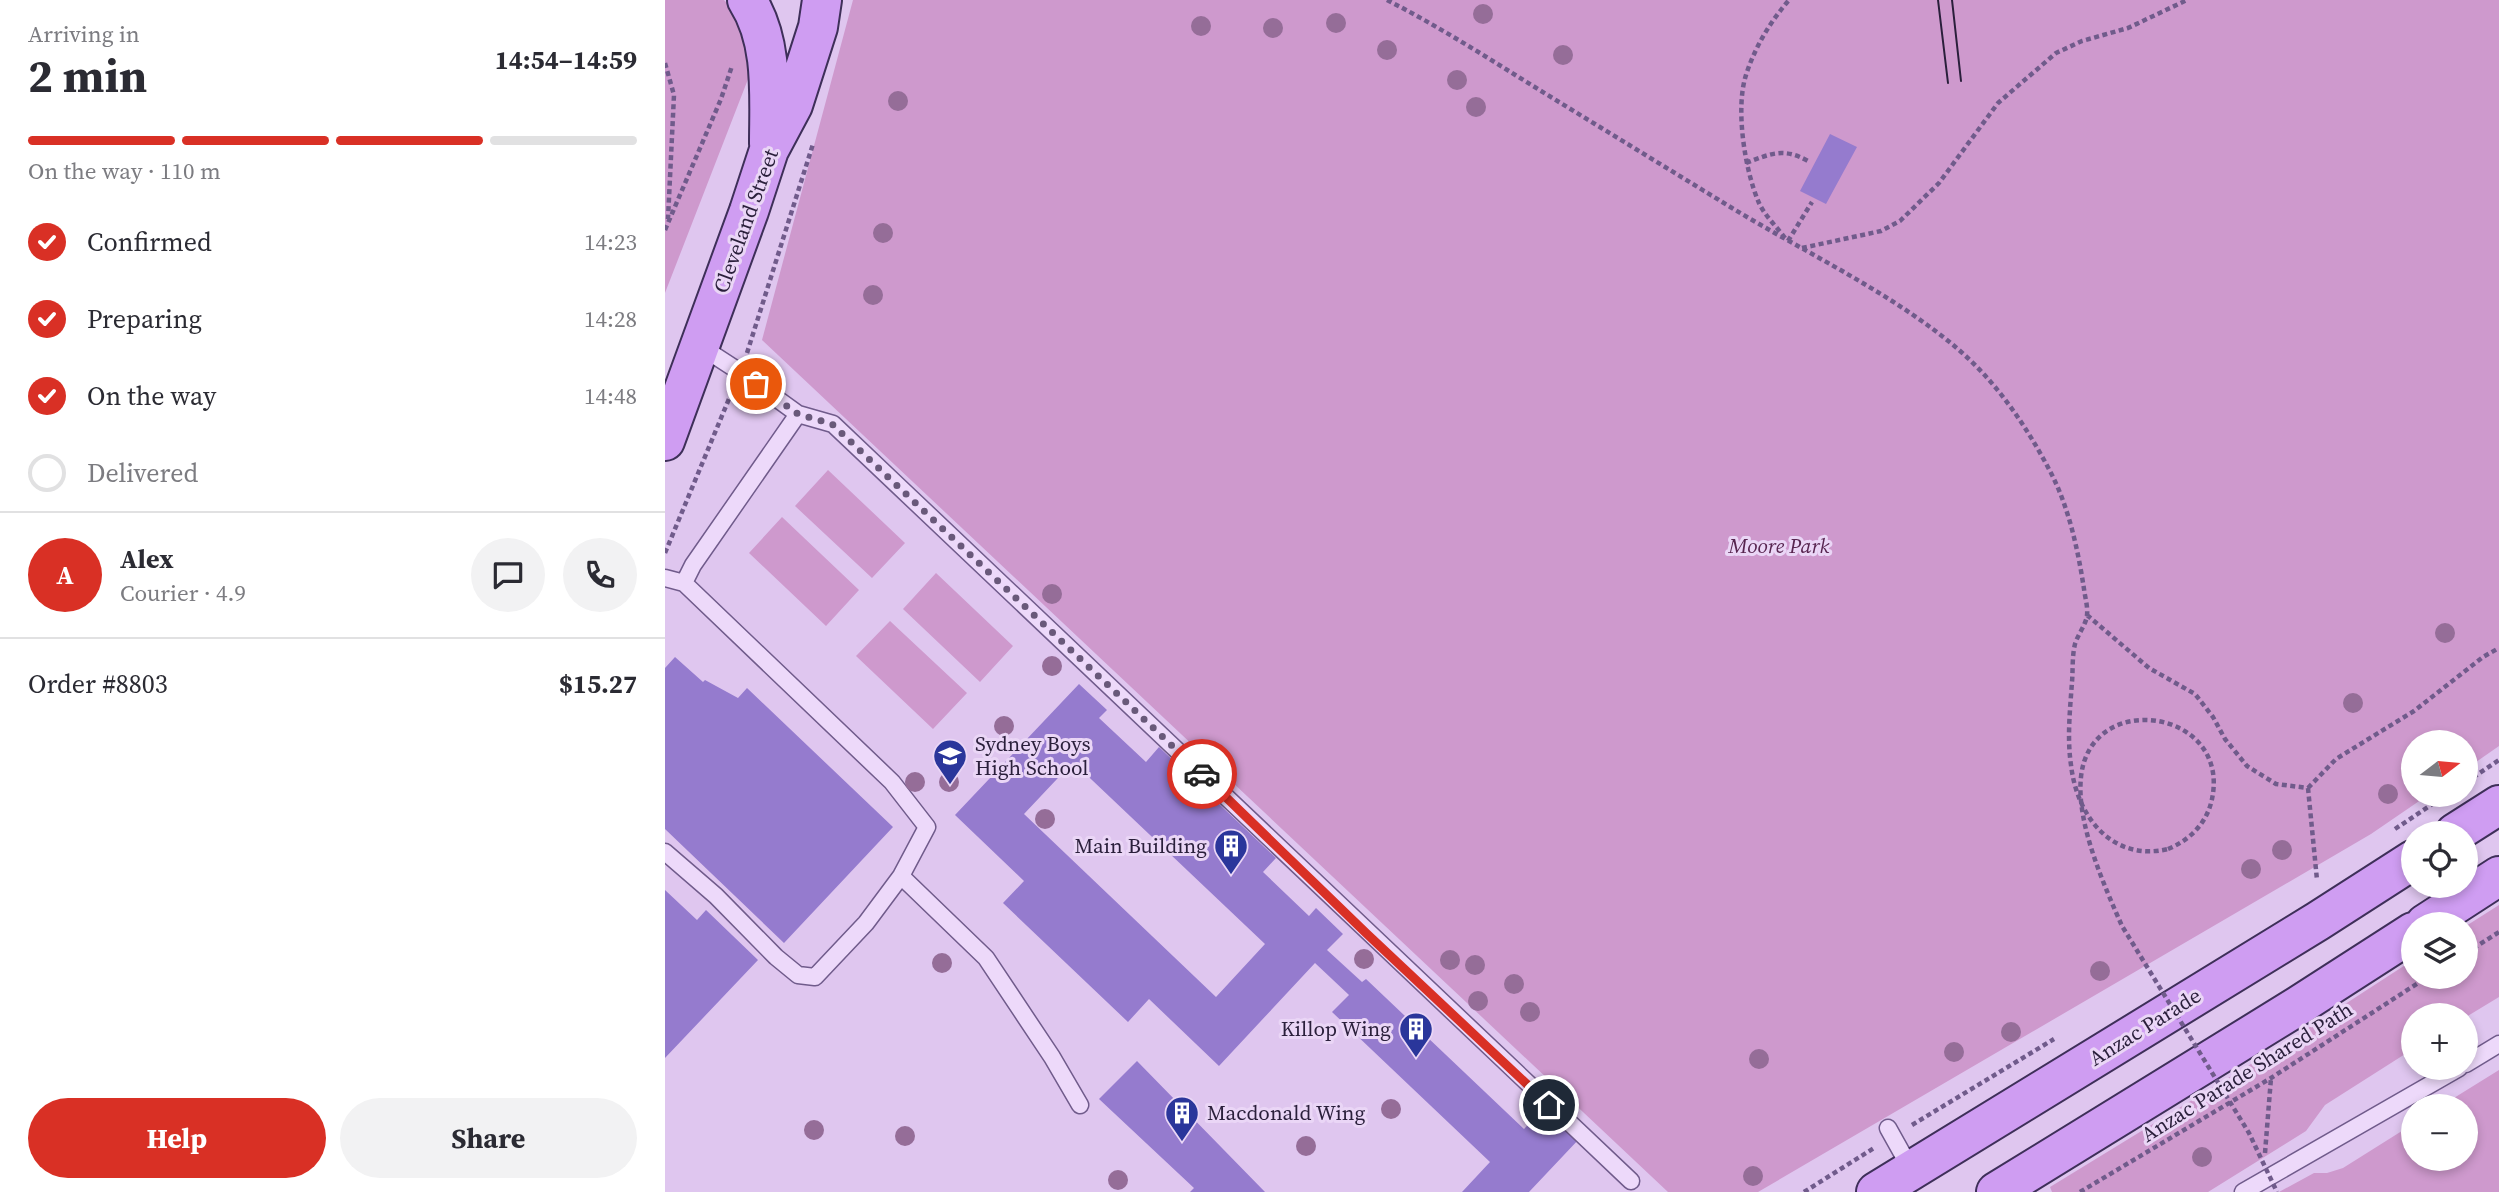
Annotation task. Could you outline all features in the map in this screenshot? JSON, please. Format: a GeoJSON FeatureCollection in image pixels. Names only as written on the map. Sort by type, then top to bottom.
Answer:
{"type":"FeatureCollection","features":[{"type":"Feature","properties":{"kind":"main road"},"geometry":{"type":"LineString","coordinates":[[747,0],[761,27],[769,73],[769,150]]}},
{"type":"Feature","properties":{"kind":"main road","name":"Cleveland Street"},"geometry":{"type":"LineString","coordinates":[[665,441],[769,150],[793,105],[818,27],[822,0]]}},
{"type":"Feature","properties":{"kind":"main road"},"geometry":{"type":"LineString","coordinates":[[2474,821],[2499,805]]}},
{"type":"Feature","properties":{"kind":"main road","name":"Anzac Parade"},"geometry":{"type":"LineString","coordinates":[[1876,1192],[1912,1171],[2401,846]]}},
{"type":"Feature","properties":{"kind":"main road"},"geometry":{"type":"LineString","coordinates":[[2444,912],[2499,876]]}},
{"type":"Feature","properties":{"kind":"main road"},"geometry":{"type":"LineString","coordinates":[[1996,1192],[2401,940]]}},
{"type":"Feature","properties":{"kind":"lane"},"geometry":{"type":"LineString","coordinates":[[700,346],[798,414],[832,424],[1085,662],[1366,933],[1631,1181]]}},
{"type":"Feature","properties":{"kind":"lane"},"geometry":{"type":"LineString","coordinates":[[684,583],[693,565],[798,414]]}},
{"type":"Feature","properties":{"kind":"lane"},"geometry":{"type":"LineString","coordinates":[[665,578],[684,583],[892,782],[927,827],[901,876],[866,923],[824,970],[815,976],[799,975],[776,957],[716,897],[665,852]]}},
{"type":"Feature","properties":{"kind":"lane"},"geometry":{"type":"LineString","coordinates":[[901,876],[986,958],[1052,1057],[1080,1105]]}},
{"type":"Feature","properties":{"kind":"lane"},"geometry":{"type":"LineString","coordinates":[[2478,1056],[2499,1045]]}},
{"type":"Feature","properties":{"kind":"lane"},"geometry":{"type":"LineString","coordinates":[[2243,1192],[2438,1080]]}},
{"type":"Feature","properties":{"kind":"lane"},"geometry":{"type":"LineString","coordinates":[[1890,1132],[1912,1171]]}},
{"type":"Feature","properties":{"kind":"path"},"geometry":{"type":"LineString","coordinates":[[1387,0],[1453,36],[1788,242],[1900,307],[1959,350],[1998,388],[2026,429],[2052,475],[2070,522],[2080,569],[2087,615],[2075,645],[2070,705],[2071,766],[2074,785],[2083,804],[2098,830],[2115,843],[2146,852],[2168,849],[2187,838],[2202,822],[2213,792],[2212,770],[2197,741],[2179,727],[2148,719],[2126,722],[2107,732],[2092,748],[2083,768],[2082,800],[2092,846],[2109,898],[2122,926],[2249,1133],[2277,1192]]}},
{"type":"Feature","properties":{"kind":"path"},"geometry":{"type":"LineString","coordinates":[[1788,242],[1760,205],[1746,163],[1742,115],[1745,77],[1760,41],[1777,13],[1789,0]]}},
{"type":"Feature","properties":{"kind":"path"},"geometry":{"type":"LineString","coordinates":[[1801,248],[1881,231],[1900,220],[1939,183],[1998,103],[2056,53],[2082,41],[2128,28],[2187,0]]}},
{"type":"Feature","properties":{"kind":"path"},"geometry":{"type":"LineString","coordinates":[[665,230],[721,99],[734,60]]}},
{"type":"Feature","properties":{"kind":"path"},"geometry":{"type":"LineString","coordinates":[[665,63],[674,95],[668,224]]}},
{"type":"Feature","properties":{"kind":"path"},"geometry":{"type":"LineString","coordinates":[[665,553],[740,372],[817,133]]}},
{"type":"Feature","properties":{"kind":"path"},"geometry":{"type":"LineString","coordinates":[[1746,163],[1782,152],[1793,153],[1808,161]]}},
{"type":"Feature","properties":{"kind":"path"},"geometry":{"type":"LineString","coordinates":[[1788,242],[1812,202]]}},
{"type":"Feature","properties":{"kind":"path"},"geometry":{"type":"LineString","coordinates":[[2087,615],[2149,668],[2195,694],[2247,766],[2276,784],[2308,788]]}},
{"type":"Feature","properties":{"kind":"path"},"geometry":{"type":"LineString","coordinates":[[2317,880],[2308,788],[2336,759],[2414,710],[2483,657],[2499,648]]}},
{"type":"Feature","properties":{"kind":"path"},"geometry":{"type":"LineString","coordinates":[[2478,774],[2499,760]]}},
{"type":"Feature","properties":{"kind":"path"},"geometry":{"type":"LineString","coordinates":[[2424,821],[2436,807]]}},
{"type":"Feature","properties":{"kind":"path"},"geometry":{"type":"LineString","coordinates":[[2305,887],[2328,873]]}},
{"type":"Feature","properties":{"kind":"path"},"geometry":{"type":"LineString","coordinates":[[2478,945],[2499,932]]}},
{"type":"Feature","properties":{"kind":"path"},"geometry":{"type":"LineString","coordinates":[[2154,979],[2166,972]]}},
{"type":"Feature","properties":{"kind":"path","name":"Anzac Parade Shared Path"},"geometry":{"type":"LineString","coordinates":[[2080,1192],[2271,1078],[2409,989]]}},
{"type":"Feature","properties":{"kind":"path"},"geometry":{"type":"LineString","coordinates":[[1804,1192],[1890,1132],[2060,1036]]}},
{"type":"Feature","properties":{"kind":"path"},"geometry":{"type":"LineString","coordinates":[[2263,1180],[2271,1078]]}},
{"type":"Feature","properties":{"kind":"green space"},"geometry":{"type":"Polygon","coordinates":[[[665,0],[724,0],[740,25],[750,74],[665,293],[665,0]]]}},
{"type":"Feature","properties":{"kind":"green space","name":"Moore Park"},"geometry":{"type":"Polygon","coordinates":[[[853,0],[2499,0],[2499,746],[2478,761],[2478,730],[2401,730],[2401,807],[2410,807],[2371,834],[1758,1192],[1668,1192],[762,340],[853,0]]]}},
{"type":"Feature","properties":{"kind":"green space"},"geometry":{"type":"Polygon","coordinates":[[[828,470],[905,543],[872,578],[795,506],[828,470]]]}},
{"type":"Feature","properties":{"kind":"green space"},"geometry":{"type":"Polygon","coordinates":[[[782,517],[859,590],[826,626],[749,553],[782,517]]]}},
{"type":"Feature","properties":{"kind":"green space"},"geometry":{"type":"Polygon","coordinates":[[[936,573],[1013,646],[980,682],[903,609],[936,573]]]}},
{"type":"Feature","properties":{"kind":"green space"},"geometry":{"type":"Polygon","coordinates":[[[890,621],[967,693],[933,729],[856,656],[890,621]]]}},
{"type":"Feature","properties":{"kind":"green space"},"geometry":{"type":"Polygon","coordinates":[[[2499,905],[2499,997],[2478,1010],[2478,1003],[2401,1003],[2401,1057],[2325,1105],[2306,1131],[2208,1192],[2052,1192],[2050,1187],[2282,1045],[2401,968],[2401,989],[2478,989],[2478,918],[2499,905]]]}},
{"type":"Feature","properties":{"kind":"green space"},"geometry":{"type":"Polygon","coordinates":[[[2499,1070],[2499,1192],[2279,1192],[2314,1173],[2327,1173],[2343,1168],[2401,1132],[2401,1171],[2478,1171],[2478,1094],[2460,1094],[2499,1070]]]}},
{"type":"Feature","properties":{"kind":"building"},"geometry":{"type":"Polygon","coordinates":[[[1830,134],[1857,147],[1826,204],[1800,191],[1830,134]]]}},
{"type":"Feature","properties":{"kind":"building"},"geometry":{"type":"Polygon","coordinates":[[[675,657],[703,682],[705,680],[738,698],[747,688],[893,827],[784,943],[665,829],[665,668],[675,657]]]}},
{"type":"Feature","properties":{"kind":"building","name":"Main Building"},"geometry":{"type":"Polygon","coordinates":[[[1079,684],[1107,710],[1099,718],[1146,762],[1159,747],[1276,858],[1263,872],[1309,916],[1316,908],[1343,934],[1327,950],[1362,982],[1366,979],[1524,1129],[1546,1106],[1580,1138],[1529,1192],[1462,1192],[1490,1162],[1332,1012],[1349,995],[1315,963],[1219,1066],[1149,999],[1128,1022],[1003,903],[1024,881],[955,815],[1079,684]],[[1073,762],[1024,814],[1216,997],[1265,944],[1073,762]]]}},
{"type":"Feature","properties":{"kind":"building"},"geometry":{"type":"Polygon","coordinates":[[[665,890],[697,920],[706,910],[758,960],[665,1058],[665,890]]]}},
{"type":"Feature","properties":{"kind":"building","name":"Macdonald Wing"},"geometry":{"type":"Polygon","coordinates":[[[1137,1061],[1265,1192],[1190,1192],[1194,1188],[1099,1099],[1137,1061]]]}},
{"type":"Feature","properties":{"kind":"tram line"},"geometry":{"type":"LineString","coordinates":[[1938,0],[1948,83]]}},
{"type":"Feature","properties":{"kind":"tram line"},"geometry":{"type":"LineString","coordinates":[[1952,0],[1961,81]]}},
{"type":"Feature","properties":{"kind":"way so far"},"geometry":{"type":"LineString","coordinates":[[756,384],[798,414],[832,424],[1202,774]]}},
{"type":"Feature","properties":{"kind":"place","name":"Sydney Boys High School"},"geometry":{"type":"Point","coordinates":[950,786]}},
{"type":"Feature","properties":{"kind":"place","name":"Main Building"},"geometry":{"type":"Point","coordinates":[1231,876]}},
{"type":"Feature","properties":{"kind":"place","name":"Killop Wing"},"geometry":{"type":"Point","coordinates":[1416,1059]}},
{"type":"Feature","properties":{"kind":"place","name":"Macdonald Wing"},"geometry":{"type":"Point","coordinates":[1182,1143]}},
{"type":"Feature","properties":{"kind":"route"},"geometry":{"type":"LineString","coordinates":[[1202,774],[1549,1105]]}}]}
